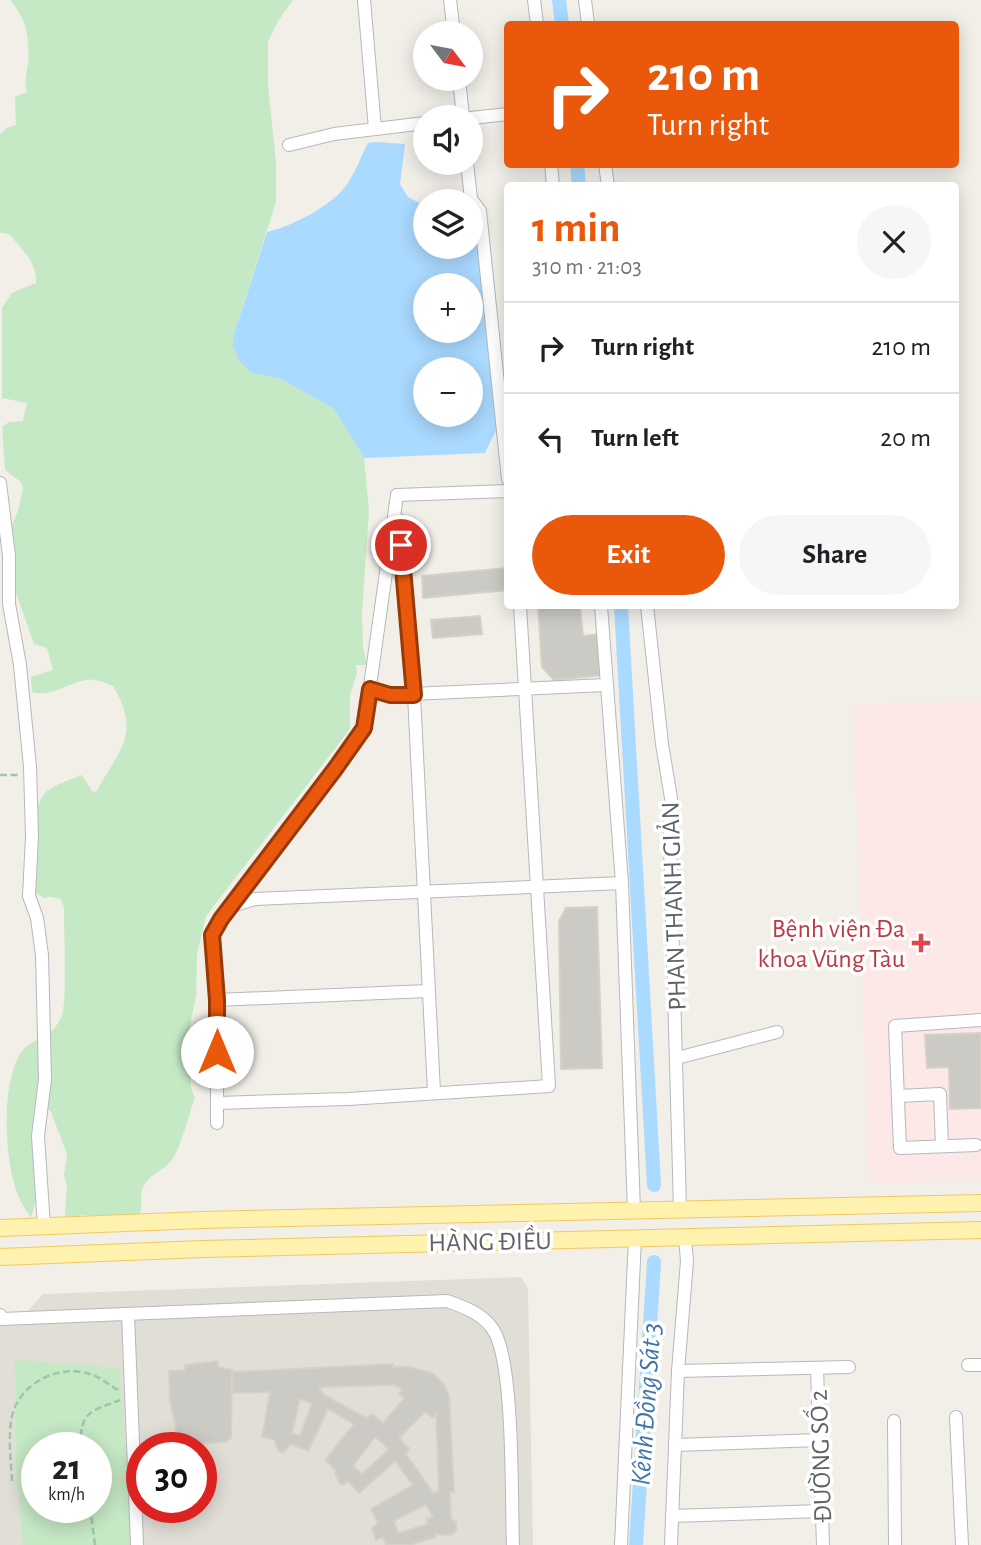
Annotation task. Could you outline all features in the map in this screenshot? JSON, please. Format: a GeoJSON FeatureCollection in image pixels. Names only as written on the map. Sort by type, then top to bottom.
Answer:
{"type":"FeatureCollection","features":[{"type":"Feature","properties":{"kind":"main road","name":"HÀNG ĐIỀU"},"geometry":{"type":"LineString","coordinates":[[0,1228],[202,1220],[981,1202]]}},
{"type":"Feature","properties":{"kind":"main road"},"geometry":{"type":"LineString","coordinates":[[912,1204],[913,1231]]}},
{"type":"Feature","properties":{"kind":"main road"},"geometry":{"type":"LineString","coordinates":[[202,1220],[203,1249]]}},
{"type":"Feature","properties":{"kind":"main road","name":"HÀNG ĐIỀU"},"geometry":{"type":"LineString","coordinates":[[0,1258],[203,1249],[981,1230]]}},
{"type":"Feature","properties":{"kind":"street"},"geometry":{"type":"LineString","coordinates":[[364,0],[375,129]]}},
{"type":"Feature","properties":{"kind":"street"},"geometry":{"type":"LineString","coordinates":[[450,0],[453,21]]}},
{"type":"Feature","properties":{"kind":"street"},"geometry":{"type":"LineString","coordinates":[[534,0],[537,21]]}},
{"type":"Feature","properties":{"kind":"street"},"geometry":{"type":"LineString","coordinates":[[585,0],[587,21]]}},
{"type":"Feature","properties":{"kind":"street"},"geometry":{"type":"LineString","coordinates":[[483,117],[504,114]]}},
{"type":"Feature","properties":{"kind":"street"},"geometry":{"type":"LineString","coordinates":[[289,145],[334,134],[413,124]]}},
{"type":"Feature","properties":{"kind":"street"},"geometry":{"type":"LineString","coordinates":[[468,175],[471,199],[480,211],[504,441]]}},
{"type":"Feature","properties":{"kind":"street"},"geometry":{"type":"LineString","coordinates":[[0,483],[9,556],[9,604],[20,665],[30,774],[32,836],[29,896],[37,918],[43,955],[46,1048],[38,1136],[44,1227]]}},
{"type":"Feature","properties":{"kind":"street"},"geometry":{"type":"LineString","coordinates":[[397,495],[504,491]]}},
{"type":"Feature","properties":{"kind":"street"},"geometry":{"type":"LineString","coordinates":[[217,1123],[217,1000],[212,935],[221,919],[364,728],[397,495]]}},
{"type":"Feature","properties":{"kind":"street"},"geometry":{"type":"LineString","coordinates":[[397,495],[414,695],[434,1092]]}},
{"type":"Feature","properties":{"kind":"street"},"geometry":{"type":"LineString","coordinates":[[217,1103],[348,1099],[548,1086],[520,609]]}},
{"type":"Feature","properties":{"kind":"street"},"geometry":{"type":"LineString","coordinates":[[601,609],[622,883],[634,1210]]}},
{"type":"Feature","properties":{"kind":"street","name":"PHAN THANH GIẢN"},"geometry":{"type":"LineString","coordinates":[[647,609],[662,744],[671,798],[680,1209]]}},
{"type":"Feature","properties":{"kind":"street"},"geometry":{"type":"LineString","coordinates":[[370,689],[390,695],[414,695],[606,685]]}},
{"type":"Feature","properties":{"kind":"street"},"geometry":{"type":"LineString","coordinates":[[232,906],[255,899],[622,883]]}},
{"type":"Feature","properties":{"kind":"street"},"geometry":{"type":"LineString","coordinates":[[217,1000],[427,991]]}},
{"type":"Feature","properties":{"kind":"street"},"geometry":{"type":"LineString","coordinates":[[976,1144],[900,1148],[895,1026],[981,1020]]}},
{"type":"Feature","properties":{"kind":"street"},"geometry":{"type":"LineString","coordinates":[[677,1058],[777,1032]]}},
{"type":"Feature","properties":{"kind":"street"},"geometry":{"type":"LineString","coordinates":[[898,1096],[940,1094],[942,1146]]}},
{"type":"Feature","properties":{"kind":"street"},"geometry":{"type":"LineString","coordinates":[[621,1545],[635,1238]]}},
{"type":"Feature","properties":{"kind":"street"},"geometry":{"type":"LineString","coordinates":[[671,1545],[678,1371],[687,1261],[684,1238]]}},
{"type":"Feature","properties":{"kind":"street"},"geometry":{"type":"LineString","coordinates":[[0,1315],[1,1318],[447,1301],[474,1311],[493,1329],[503,1350],[507,1378],[513,1545]]}},
{"type":"Feature","properties":{"kind":"street"},"geometry":{"type":"LineString","coordinates":[[128,1314],[130,1396],[141,1545]]}},
{"type":"Feature","properties":{"kind":"street"},"geometry":{"type":"LineString","coordinates":[[678,1371],[849,1367]]}},
{"type":"Feature","properties":{"kind":"street","name":"ĐƯỜNG SỐ 2"},"geometry":{"type":"LineString","coordinates":[[817,1368],[823,1545]]}},
{"type":"Feature","properties":{"kind":"street"},"geometry":{"type":"LineString","coordinates":[[956,1417],[962,1545]]}},
{"type":"Feature","properties":{"kind":"street"},"geometry":{"type":"LineString","coordinates":[[894,1421],[895,1545]]}},
{"type":"Feature","properties":{"kind":"street"},"geometry":{"type":"LineString","coordinates":[[675,1445],[819,1440]]}},
{"type":"Feature","properties":{"kind":"street"},"geometry":{"type":"LineString","coordinates":[[672,1516],[821,1511]]}},
{"type":"Feature","properties":{"kind":"path"},"geometry":{"type":"LineString","coordinates":[[0,775],[30,774]]}},
{"type":"Feature","properties":{"kind":"path"},"geometry":{"type":"LineString","coordinates":[[12,1481],[11,1429],[15,1406],[40,1380],[55,1373],[75,1370],[93,1375],[130,1396]]}},
{"type":"Feature","properties":{"kind":"path"},"geometry":{"type":"LineString","coordinates":[[81,1432],[81,1423],[87,1414],[130,1396]]}},
{"type":"Feature","properties":{"kind":"path"},"geometry":{"type":"LineString","coordinates":[[92,1523],[95,1545]]}},
{"type":"Feature","properties":{"kind":"shaded area","name":"Bệnh viện Đa khoa Vũng Tàu"},"geometry":{"type":"Polygon","coordinates":[[[981,701],[981,1181],[869,1183],[853,705],[981,701]]]}},
{"type":"Feature","properties":{"kind":"shaded area"},"geometry":{"type":"Polygon","coordinates":[[[521,1277],[528,1289],[533,1545],[0,1545],[0,1314],[27,1312],[43,1294],[521,1277]]]}},
{"type":"Feature","properties":{"kind":"green space"},"geometry":{"type":"Polygon","coordinates":[[[10,0],[293,0],[278,21],[268,42],[268,86],[276,162],[276,202],[238,321],[279,378],[334,409],[364,458],[369,511],[362,613],[363,647],[367,665],[356,665],[357,673],[350,695],[350,729],[206,916],[197,954],[196,996],[189,1030],[195,1046],[190,1074],[195,1098],[176,1154],[144,1185],[139,1217],[65,1216],[67,1187],[64,1175],[67,1154],[51,1112],[46,1108],[40,1185],[31,1218],[19,1198],[13,1180],[7,1142],[8,1100],[16,1063],[23,1050],[50,1033],[64,1008],[64,908],[61,899],[44,898],[33,891],[33,838],[37,809],[47,791],[82,775],[92,791],[96,792],[119,753],[126,730],[122,703],[113,686],[89,680],[52,692],[32,692],[31,677],[53,670],[47,648],[34,644],[15,590],[15,564],[9,549],[11,527],[23,489],[21,482],[5,470],[2,427],[9,422],[23,421],[27,403],[2,398],[2,308],[12,293],[36,283],[36,276],[28,257],[9,234],[0,233],[0,134],[16,125],[15,97],[27,92],[25,82],[28,38],[24,22],[10,0]]]}},
{"type":"Feature","properties":{"kind":"green space"},"geometry":{"type":"Polygon","coordinates":[[[15,1360],[119,1368],[126,1459],[126,1523],[131,1523],[131,1545],[23,1545],[16,1469],[15,1360]]]}},
{"type":"Feature","properties":{"kind":"water"},"geometry":{"type":"Polygon","coordinates":[[[368,143],[405,144],[400,184],[408,197],[413,200],[413,259],[480,259],[481,273],[413,273],[413,343],[483,343],[483,292],[497,428],[485,453],[364,458],[334,409],[279,378],[252,373],[239,361],[233,345],[234,334],[267,232],[288,225],[323,207],[341,191],[354,174],[368,143]]]}},
{"type":"Feature","properties":{"kind":"building"},"geometry":{"type":"Polygon","coordinates":[[[504,568],[504,590],[423,598],[422,576],[504,568]]]}},
{"type":"Feature","properties":{"kind":"building"},"geometry":{"type":"Polygon","coordinates":[[[538,609],[580,609],[583,636],[599,634],[603,675],[554,680],[542,667],[538,609]]]}},
{"type":"Feature","properties":{"kind":"building"},"geometry":{"type":"Polygon","coordinates":[[[480,616],[482,634],[433,638],[431,620],[480,616]]]}},
{"type":"Feature","properties":{"kind":"building"},"geometry":{"type":"Polygon","coordinates":[[[597,907],[602,1068],[561,1069],[559,921],[566,908],[597,907]]]}},
{"type":"Feature","properties":{"kind":"building"},"geometry":{"type":"Polygon","coordinates":[[[981,1033],[981,1108],[950,1109],[949,1067],[927,1068],[925,1035],[981,1033]]]}},
{"type":"Feature","properties":{"kind":"building"},"geometry":{"type":"Polygon","coordinates":[[[217,1361],[219,1367],[232,1370],[231,1438],[226,1442],[217,1442],[217,1432],[175,1432],[169,1371],[185,1370],[185,1365],[217,1361]]]}},
{"type":"Feature","properties":{"kind":"building"},"geometry":{"type":"Polygon","coordinates":[[[393,1364],[393,1367],[409,1367],[432,1373],[443,1383],[449,1396],[454,1492],[450,1492],[451,1519],[456,1522],[456,1531],[450,1535],[435,1534],[435,1537],[410,1545],[386,1545],[383,1537],[376,1540],[372,1528],[378,1523],[371,1509],[413,1485],[395,1461],[359,1493],[348,1481],[340,1484],[335,1473],[337,1471],[325,1460],[354,1424],[328,1409],[308,1451],[291,1444],[280,1452],[275,1440],[262,1437],[270,1392],[233,1393],[232,1372],[393,1364]],[[393,1385],[319,1387],[324,1395],[366,1418],[372,1414],[383,1423],[404,1399],[399,1393],[403,1389],[393,1385]],[[300,1399],[292,1433],[300,1436],[312,1403],[300,1399]],[[425,1412],[399,1438],[409,1448],[406,1454],[434,1494],[439,1490],[436,1414],[433,1418],[425,1412]],[[375,1437],[353,1466],[362,1474],[388,1448],[375,1437]],[[426,1504],[394,1521],[398,1533],[428,1524],[427,1519],[433,1517],[426,1504]]]}},
{"type":"Feature","properties":{"kind":"waterway"},"geometry":{"type":"LineString","coordinates":[[559,0],[562,21]]}},
{"type":"Feature","properties":{"kind":"waterway"},"geometry":{"type":"LineString","coordinates":[[577,168],[579,182]]}},
{"type":"Feature","properties":{"kind":"waterway"},"geometry":{"type":"LineString","coordinates":[[621,609],[654,1185]]}},
{"type":"Feature","properties":{"kind":"waterway","name":"Kênh Đồng Sát 3"},"geometry":{"type":"LineString","coordinates":[[636,1545],[654,1262]]}},
{"type":"Feature","properties":{"kind":"place","name":"Bệnh viện Đa khoa Vũng Tàu"},"geometry":{"type":"Point","coordinates":[921,943]}},
{"type":"Feature","properties":{"kind":"route"},"geometry":{"type":"LineString","coordinates":[[217,1052],[217,1000],[212,935],[221,919],[364,728],[370,689],[379,694],[414,695],[401,545]]}}]}
